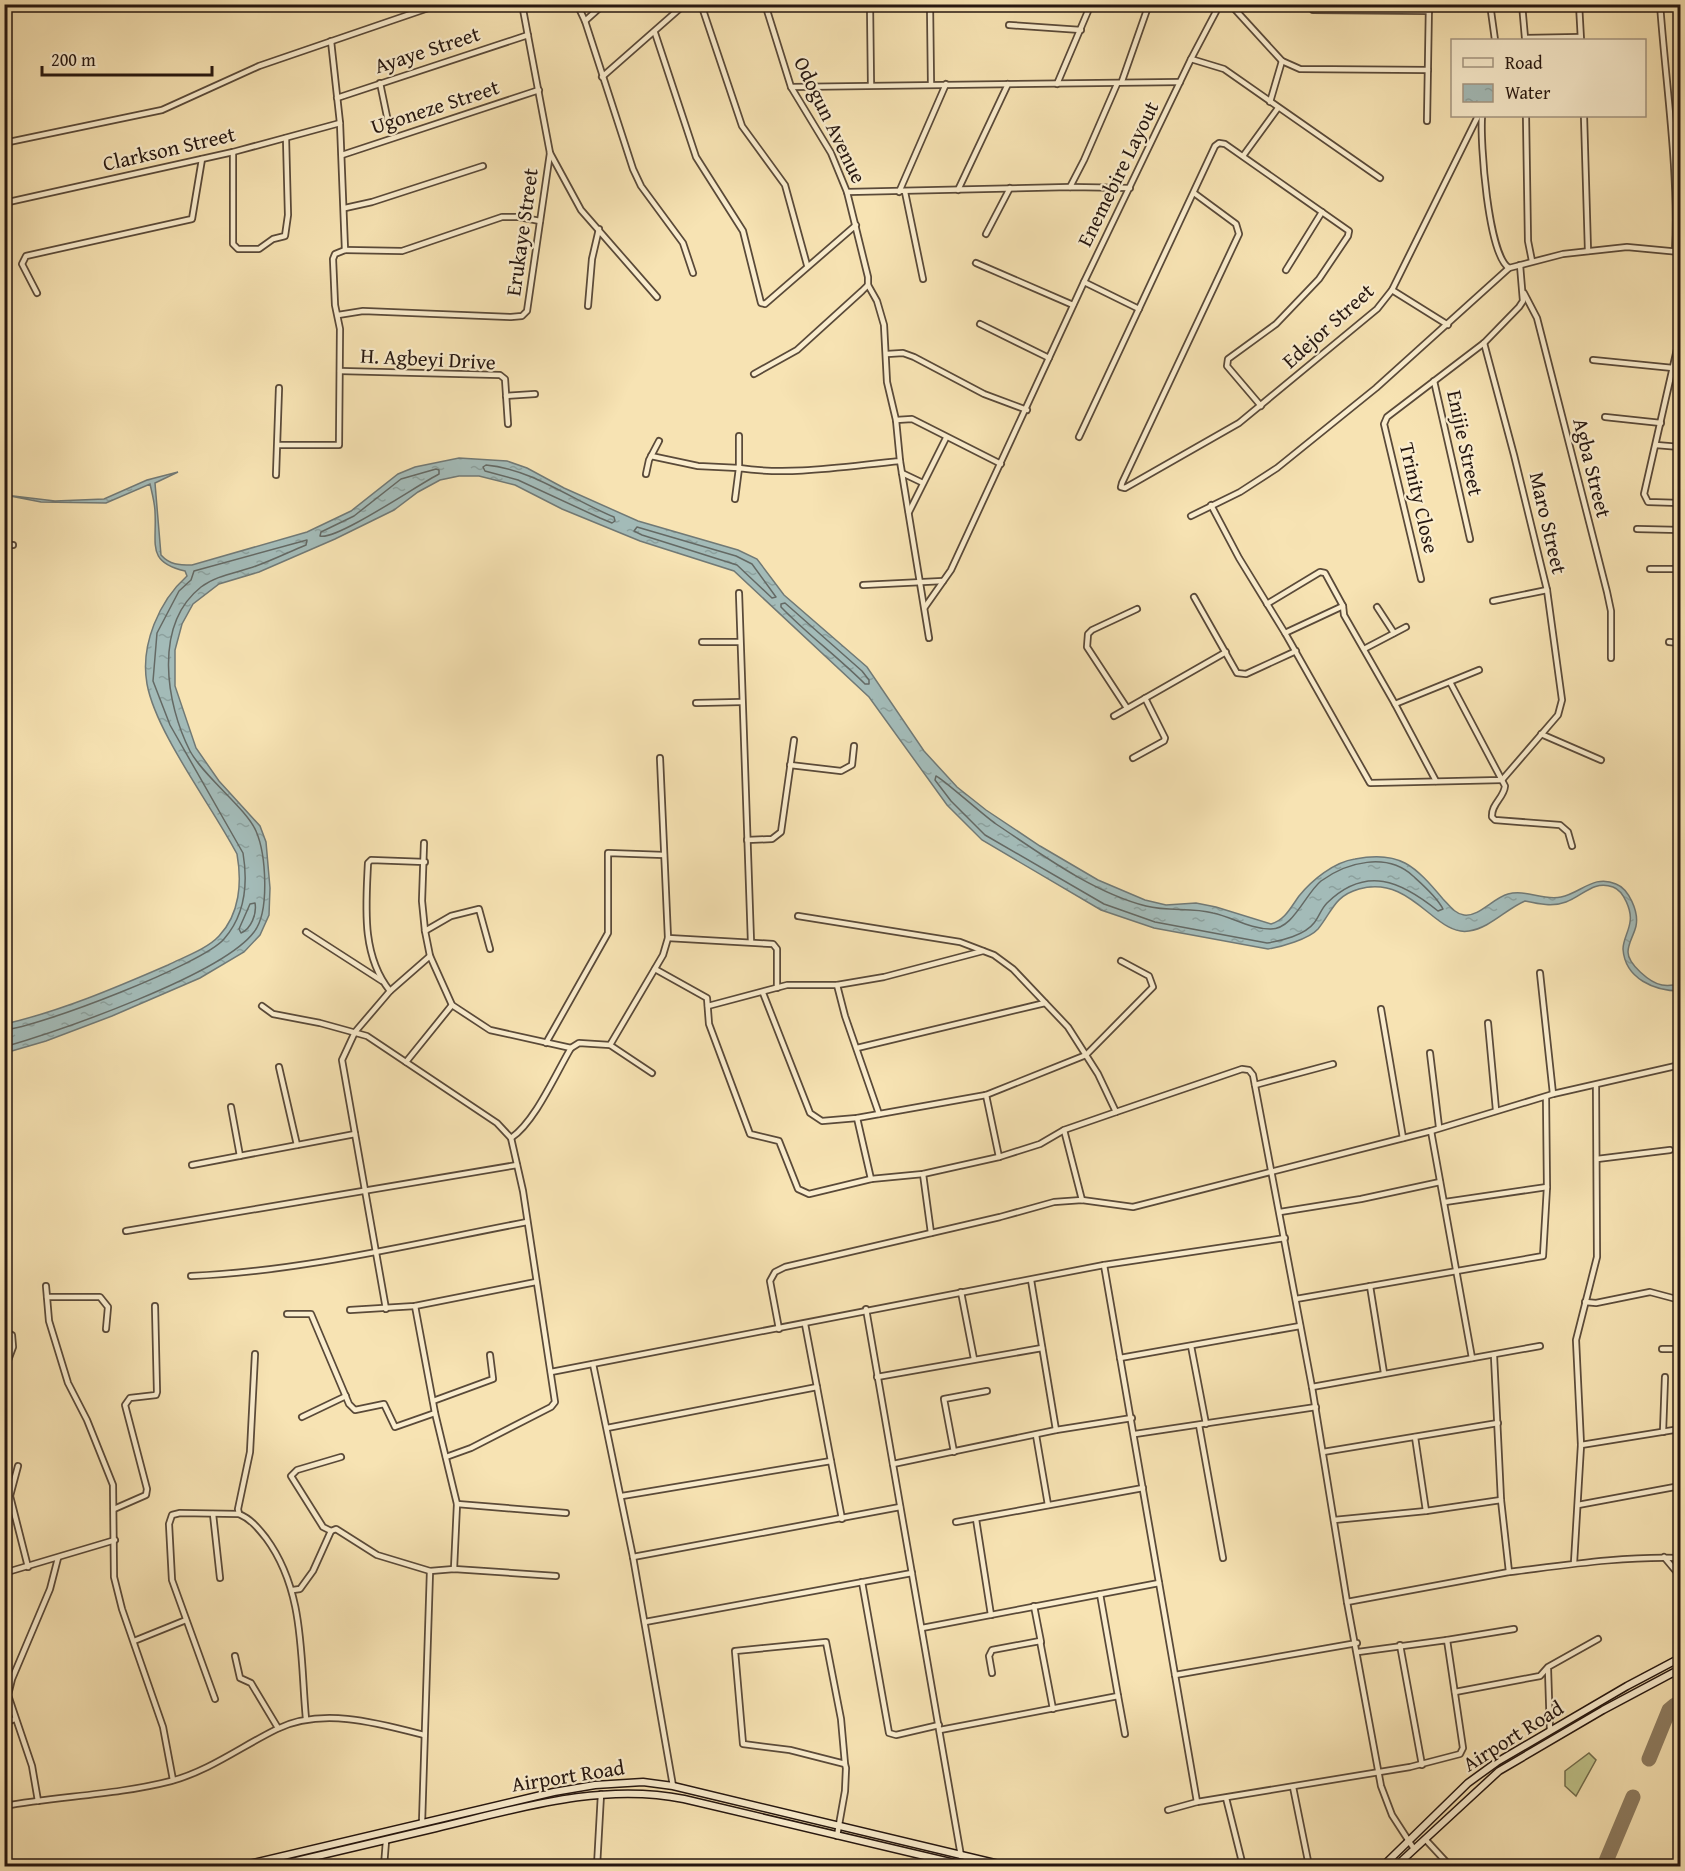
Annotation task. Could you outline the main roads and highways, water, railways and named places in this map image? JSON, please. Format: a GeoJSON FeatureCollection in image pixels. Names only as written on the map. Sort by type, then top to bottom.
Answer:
{"type":"FeatureCollection","features":[{"type":"Feature","properties":{"kind":"main road","name":"Airport Road"},"geometry":{"type":"LineString","coordinates":[[1383,1866],[1468,1783],[1497,1762],[1680,1658]]}},
{"type":"Feature","properties":{"kind":"main road","name":"Airport Road"},"geometry":{"type":"LineString","coordinates":[[1396,1866],[1499,1771],[1603,1710],[1680,1669]]}},
{"type":"Feature","properties":{"kind":"main road"},"geometry":{"type":"LineString","coordinates":[[1598,1703],[1603,1710]]}},
{"type":"Feature","properties":{"kind":"main road","name":"Airport Road"},"geometry":{"type":"LineString","coordinates":[[241,1866],[554,1792],[595,1785],[643,1782],[731,1798],[847,1829],[1006,1866]]}},
{"type":"Feature","properties":{"kind":"main road","name":"Airport Road"},"geometry":{"type":"LineString","coordinates":[[275,1866],[554,1800],[601,1794],[662,1795],[963,1866]]}},
{"type":"Feature","properties":{"kind":"main road"},"geometry":{"type":"LineString","coordinates":[[845,1838],[847,1829]]}},
{"type":"Feature","properties":{"kind":"water"},"geometry":{"type":"Polygon","coordinates":[[[459,458],[507,461],[527,468],[564,488],[638,521],[738,550],[757,559],[784,595],[867,667],[924,751],[957,787],[986,810],[1040,846],[1098,880],[1145,900],[1166,905],[1196,903],[1271,924],[1284,916],[1304,890],[1324,873],[1347,861],[1371,857],[1395,859],[1415,869],[1452,909],[1464,915],[1475,913],[1508,894],[1521,893],[1554,898],[1568,895],[1594,883],[1608,882],[1616,884],[1625,891],[1636,914],[1636,926],[1628,952],[1632,962],[1640,972],[1657,984],[1680,984],[1680,991],[1652,986],[1635,975],[1629,968],[1623,949],[1630,922],[1628,907],[1624,897],[1617,889],[1606,885],[1594,887],[1561,904],[1546,905],[1525,901],[1484,926],[1469,931],[1457,930],[1445,925],[1408,897],[1394,890],[1378,887],[1359,889],[1339,900],[1314,933],[1294,942],[1268,949],[1154,928],[1101,910],[982,840],[947,805],[869,697],[734,571],[640,541],[562,509],[515,485],[479,476],[459,476],[440,480],[418,492],[394,510],[335,539],[259,572],[219,584],[193,604],[182,624],[175,650],[175,686],[196,748],[219,781],[260,826],[266,842],[270,888],[269,915],[260,935],[244,952],[200,978],[112,1016],[46,1041],[5,1053],[5,1024],[47,1013],[108,990],[188,956],[214,941],[226,927],[235,908],[239,876],[237,854],[173,747],[152,703],[147,684],[146,654],[154,625],[168,598],[187,576],[185,571],[164,562],[156,550],[155,509],[150,484],[106,503],[41,502],[5,495],[55,501],[104,499],[147,480],[178,472],[155,483],[161,555],[175,564],[192,565],[307,532],[351,511],[398,474],[415,467],[459,458]]]}}]}
